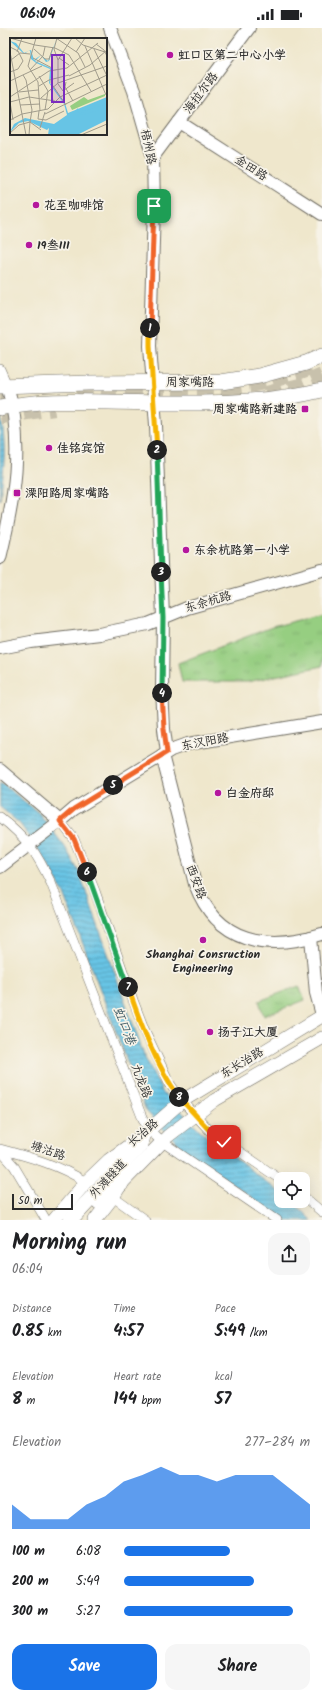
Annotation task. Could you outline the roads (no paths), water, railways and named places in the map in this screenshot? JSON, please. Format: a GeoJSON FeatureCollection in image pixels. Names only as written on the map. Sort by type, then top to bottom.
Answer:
{"type":"FeatureCollection","features":[{"type":"Feature","properties":{"kind":"main road","name":"周家嘴路"},"geometry":{"type":"LineString","coordinates":[[3,385],[221,382],[259,376],[306,363],[322,356]]}},
{"type":"Feature","properties":{"kind":"main road","name":"周家嘴路"},"geometry":{"type":"LineString","coordinates":[[5,407],[75,402],[231,402],[264,400],[301,395],[322,390]]}},
{"type":"Feature","properties":{"kind":"main road","name":"东长治路"},"geometry":{"type":"LineString","coordinates":[[166,1115],[180,1102],[322,1015]]}},
{"type":"Feature","properties":{"kind":"main road","name":"东长治路"},"geometry":{"type":"LineString","coordinates":[[193,1116],[215,1100],[322,1038]]}},
{"type":"Feature","properties":{"kind":"main road","name":"长治路"},"geometry":{"type":"LineString","coordinates":[[54,1220],[86,1182],[109,1160],[166,1115]]}},
{"type":"Feature","properties":{"kind":"main road","name":"长治路"},"geometry":{"type":"LineString","coordinates":[[95,1220],[113,1197],[120,1184],[165,1139],[193,1116]]}},
{"type":"Feature","properties":{"kind":"main road","name":"外滩隧道"},"geometry":{"type":"LineString","coordinates":[[71,1220],[140,1145],[148,1130]]}},
{"type":"Feature","properties":{"kind":"main road","name":"外滩隧道"},"geometry":{"type":"LineString","coordinates":[[82,1220],[109,1191],[120,1184]]}},
{"type":"Feature","properties":{"kind":"street","name":"梧州路"},"geometry":{"type":"LineString","coordinates":[[110,28],[134,91],[153,157],[154,206],[150,346],[153,402],[156,425],[163,618],[162,689],[164,753]]}},
{"type":"Feature","properties":{"kind":"street","name":"海拉尔路"},"geometry":{"type":"LineString","coordinates":[[153,157],[249,28]]}},
{"type":"Feature","properties":{"kind":"street","name":"金田路"},"geometry":{"type":"LineString","coordinates":[[179,122],[322,214]]}},
{"type":"Feature","properties":{"kind":"street"},"geometry":{"type":"LineString","coordinates":[[0,369],[5,407],[16,428],[15,479],[9,518],[0,558]]}},
{"type":"Feature","properties":{"kind":"street","name":"东余杭路"},"geometry":{"type":"LineString","coordinates":[[0,648],[31,642],[113,632],[148,624],[187,608],[322,570]]}},
{"type":"Feature","properties":{"kind":"street","name":"东汉阳路"},"geometry":{"type":"LineString","coordinates":[[0,866],[74,809],[164,753],[188,744],[322,722]]}},
{"type":"Feature","properties":{"kind":"street","name":"西安路"},"geometry":{"type":"LineString","coordinates":[[164,753],[195,884],[200,898],[208,910],[227,927],[245,937],[255,940],[278,943],[316,935]]}},
{"type":"Feature","properties":{"kind":"street"},"geometry":{"type":"LineString","coordinates":[[0,770],[56,824],[71,834],[95,891],[145,1031],[164,1074],[180,1102],[211,1132],[274,1175]]}},
{"type":"Feature","properties":{"kind":"street","name":"九龙路"},"geometry":{"type":"LineString","coordinates":[[0,817],[21,834],[34,840],[148,1130],[165,1139],[277,1220]]}},
{"type":"Feature","properties":{"kind":"street","name":"东长治路"},"geometry":{"type":"LineString","coordinates":[[316,935],[316,993],[322,1015]]}},
{"type":"Feature","properties":{"kind":"street"},"geometry":{"type":"LineString","coordinates":[[0,1149],[14,1166],[46,1220]]}},
{"type":"Feature","properties":{"kind":"street","name":"塘沽路"},"geometry":{"type":"LineString","coordinates":[[0,1149],[53,1165],[86,1182]]}},
{"type":"Feature","properties":{"kind":"street"},"geometry":{"type":"LineString","coordinates":[[113,1197],[145,1220]]}},
{"type":"Feature","properties":{"kind":"street"},"geometry":{"type":"LineString","coordinates":[[310,1202],[322,1212]]}},
{"type":"Feature","properties":{"kind":"water"},"geometry":{"type":"Polygon","coordinates":[[[0,412],[4,434],[4,467],[0,500],[0,412]]]}},
{"type":"Feature","properties":{"kind":"water","name":"虹口港"},"geometry":{"type":"Polygon","coordinates":[[[0,782],[39,813],[65,847],[79,872],[144,1055],[163,1093],[207,1137],[274,1188],[274,1208],[299,1208],[311,1220],[284,1220],[183,1149],[146,1111],[64,894],[43,856],[20,824],[0,807],[0,782]]]}},
{"type":"Feature","properties":{"kind":"tunnel"},"geometry":{"type":"LineString","coordinates":[[225,387],[269,381],[311,367]]}},
{"type":"Feature","properties":{"kind":"tunnel"},"geometry":{"type":"LineString","coordinates":[[266,394],[300,386],[322,376]]}},
{"type":"Feature","properties":{"kind":"tunnel"},"geometry":{"type":"LineString","coordinates":[[77,389],[117,392],[238,394]]}},
{"type":"Feature","properties":{"kind":"tunnel"},"geometry":{"type":"LineString","coordinates":[[0,394],[24,392]]}},
{"type":"Feature","properties":{"kind":"tunnel"},"geometry":{"type":"LineString","coordinates":[[0,416],[54,408]]}},
{"type":"Feature","properties":{"kind":"place","name":"虹口区第二中心小学"},"geometry":{"type":"Point","coordinates":[170,55]}},
{"type":"Feature","properties":{"kind":"place","name":"花至咖啡馆"},"geometry":{"type":"Point","coordinates":[36,205]}},
{"type":"Feature","properties":{"kind":"place","name":"19叁III"},"geometry":{"type":"Point","coordinates":[29,245]}},
{"type":"Feature","properties":{"kind":"place","name":"周家嘴路新建路"},"geometry":{"type":"Point","coordinates":[305,409]}},
{"type":"Feature","properties":{"kind":"place","name":"佳铭宾馆"},"geometry":{"type":"Point","coordinates":[49,448]}},
{"type":"Feature","properties":{"kind":"place","name":"溧阳路周家嘴路"},"geometry":{"type":"Point","coordinates":[17,493]}},
{"type":"Feature","properties":{"kind":"place","name":"东余杭路第一小学"},"geometry":{"type":"Point","coordinates":[186,550]}},
{"type":"Feature","properties":{"kind":"place","name":"白金府邸"},"geometry":{"type":"Point","coordinates":[218,793]}},
{"type":"Feature","properties":{"kind":"place","name":"Shanghai Consruction Engineering"},"geometry":{"type":"Point","coordinates":[203,940]}},
{"type":"Feature","properties":{"kind":"place","name":"扬子江大厦"},"geometry":{"type":"Point","coordinates":[210,1032]}}]}
